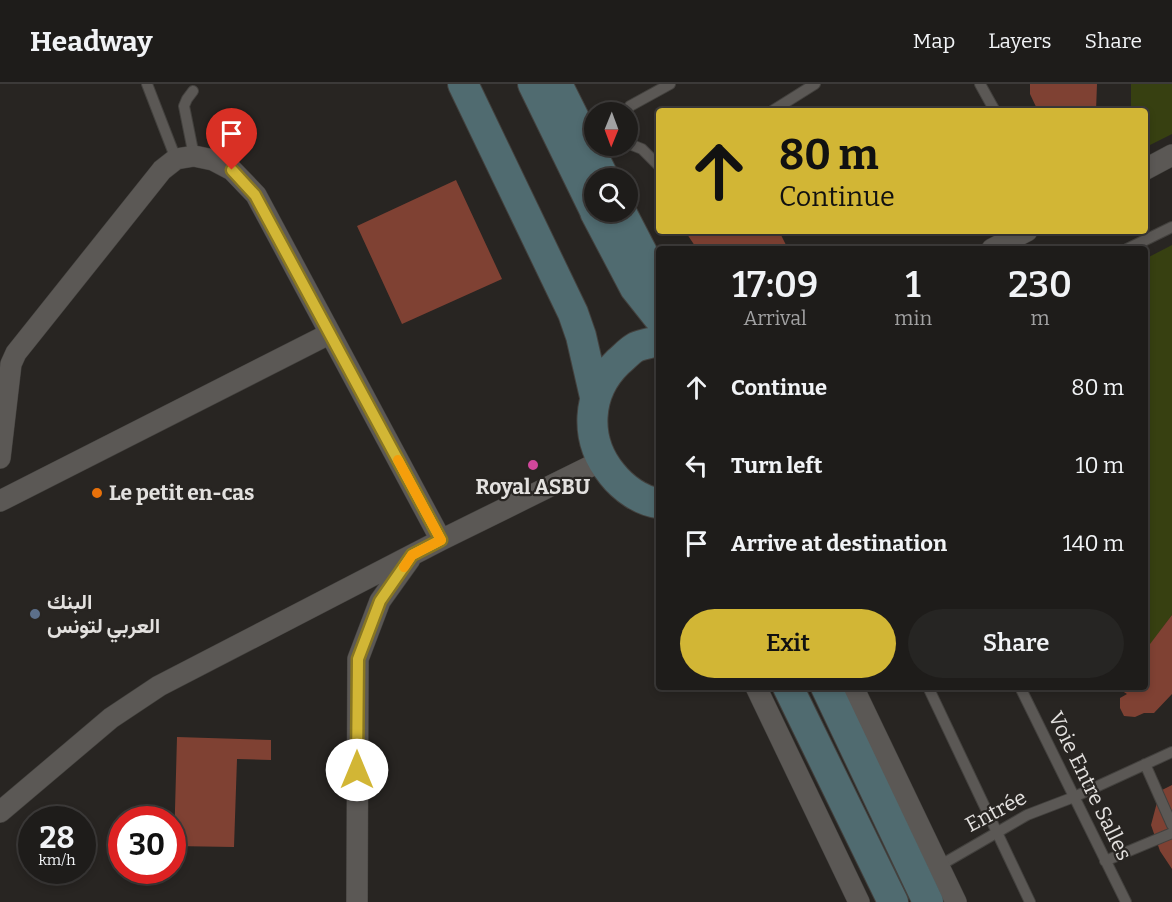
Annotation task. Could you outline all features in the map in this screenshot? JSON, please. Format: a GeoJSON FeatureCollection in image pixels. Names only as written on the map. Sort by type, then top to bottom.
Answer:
{"type":"FeatureCollection","features":[{"type":"Feature","properties":{"kind":"street"},"geometry":{"type":"LineString","coordinates":[[463,84],[573,313],[600,387]]}},
{"type":"Feature","properties":{"kind":"street"},"geometry":{"type":"LineString","coordinates":[[483,84],[588,296],[593,313],[600,387],[592,430],[601,461],[623,487],[656,504]]}},
{"type":"Feature","properties":{"kind":"street"},"geometry":{"type":"LineString","coordinates":[[533,84],[584,188]]}},
{"type":"Feature","properties":{"kind":"street"},"geometry":{"type":"LineString","coordinates":[[557,84],[605,161]]}},
{"type":"Feature","properties":{"kind":"street"},"geometry":{"type":"LineString","coordinates":[[1148,168],[1172,155]]}},
{"type":"Feature","properties":{"kind":"street"},"geometry":{"type":"LineString","coordinates":[[0,458],[11,364],[16,353],[162,170],[185,158],[213,160],[232,170],[255,195],[441,540]]}},
{"type":"Feature","properties":{"kind":"street"},"geometry":{"type":"LineString","coordinates":[[601,222],[635,288],[656,314]]}},
{"type":"Feature","properties":{"kind":"street"},"geometry":{"type":"LineString","coordinates":[[626,222],[656,279]]}},
{"type":"Feature","properties":{"kind":"street"},"geometry":{"type":"LineString","coordinates":[[999,246],[1021,234]]}},
{"type":"Feature","properties":{"kind":"street"},"geometry":{"type":"LineString","coordinates":[[0,501],[329,334]]}},
{"type":"Feature","properties":{"kind":"street"},"geometry":{"type":"LineString","coordinates":[[600,387],[635,348],[656,342]]}},
{"type":"Feature","properties":{"kind":"street"},"geometry":{"type":"LineString","coordinates":[[0,812],[111,718],[159,686],[441,540],[601,461]]}},
{"type":"Feature","properties":{"kind":"street"},"geometry":{"type":"LineString","coordinates":[[357,902],[358,659],[380,601],[412,555]]}},
{"type":"Feature","properties":{"kind":"street"},"geometry":{"type":"LineString","coordinates":[[757,690],[859,902]]}},
{"type":"Feature","properties":{"kind":"street"},"geometry":{"type":"LineString","coordinates":[[789,690],[893,902]]}},
{"type":"Feature","properties":{"kind":"street"},"geometry":{"type":"LineString","coordinates":[[827,690],[928,902]]}},
{"type":"Feature","properties":{"kind":"street"},"geometry":{"type":"LineString","coordinates":[[854,690],[956,902]]}},
{"type":"Feature","properties":{"kind":"lane"},"geometry":{"type":"LineString","coordinates":[[147,84],[185,158]]}},
{"type":"Feature","properties":{"kind":"lane"},"geometry":{"type":"LineString","coordinates":[[637,102],[670,84]]}},
{"type":"Feature","properties":{"kind":"lane"},"geometry":{"type":"LineString","coordinates":[[777,108],[815,84]]}},
{"type":"Feature","properties":{"kind":"lane"},"geometry":{"type":"LineString","coordinates":[[980,84],[993,108]]}},
{"type":"Feature","properties":{"kind":"lane"},"geometry":{"type":"LineString","coordinates":[[185,158],[184,106],[193,91]]}},
{"type":"Feature","properties":{"kind":"lane"},"geometry":{"type":"LineString","coordinates":[[638,147],[656,163]]}},
{"type":"Feature","properties":{"kind":"lane"},"geometry":{"type":"LineString","coordinates":[[1133,246],[1172,227]]}},
{"type":"Feature","properties":{"kind":"lane"},"geometry":{"type":"LineString","coordinates":[[929,690],[1030,902]]}},
{"type":"Feature","properties":{"kind":"lane","name":"Voie Entre Salles"},"geometry":{"type":"LineString","coordinates":[[1021,690],[1126,902]]}},
{"type":"Feature","properties":{"kind":"lane","name":"Entrée"},"geometry":{"type":"LineString","coordinates":[[939,866],[1027,815],[1074,797],[1172,752]]}},
{"type":"Feature","properties":{"kind":"lane"},"geometry":{"type":"LineString","coordinates":[[1146,764],[1172,825]]}},
{"type":"Feature","properties":{"kind":"lane"},"geometry":{"type":"LineString","coordinates":[[1105,861],[1172,832]]}},
{"type":"Feature","properties":{"kind":"green space"},"geometry":{"type":"Polygon","coordinates":[[[1131,84],[1172,84],[1172,134],[1148,146],[1148,108],[1131,108],[1131,84]]]}},
{"type":"Feature","properties":{"kind":"green space"},"geometry":{"type":"Polygon","coordinates":[[[1172,245],[1172,615],[1148,648],[1148,257],[1172,245]]]}},
{"type":"Feature","properties":{"kind":"building"},"geometry":{"type":"Polygon","coordinates":[[[1030,84],[1097,84],[1096,108],[1037,108],[1030,94],[1030,84]]]}},
{"type":"Feature","properties":{"kind":"building"},"geometry":{"type":"Polygon","coordinates":[[[456,180],[502,279],[402,324],[357,226],[456,180]]]}},
{"type":"Feature","properties":{"kind":"building"},"geometry":{"type":"Polygon","coordinates":[[[687,234],[780,234],[786,246],[695,246],[687,234]]]}},
{"type":"Feature","properties":{"kind":"building"},"geometry":{"type":"Polygon","coordinates":[[[1172,615],[1172,694],[1154,713],[1144,713],[1135,717],[1124,716],[1120,708],[1120,698],[1127,694],[1121,690],[1148,690],[1148,647],[1172,615]]]}},
{"type":"Feature","properties":{"kind":"building"},"geometry":{"type":"Polygon","coordinates":[[[177,737],[271,740],[271,760],[237,759],[234,847],[186,846],[186,806],[175,806],[177,737]]]}},
{"type":"Feature","properties":{"kind":"building"},"geometry":{"type":"Polygon","coordinates":[[[1172,785],[1172,869],[1160,851],[1151,825],[1160,791],[1172,785]]]}},
{"type":"Feature","properties":{"kind":"slow traffic"},"geometry":{"type":"LineString","coordinates":[[398,460],[441,540],[412,555],[404,567]]}},
{"type":"Feature","properties":{"kind":"place","name":"Royal ASBU"},"geometry":{"type":"Point","coordinates":[533,465]}},
{"type":"Feature","properties":{"kind":"place","name":"Le petit en-cas"},"geometry":{"type":"Point","coordinates":[97,493]}},
{"type":"Feature","properties":{"kind":"place","name":"البنك العربي لتونس"},"geometry":{"type":"Point","coordinates":[35,614]}},
{"type":"Feature","properties":{"kind":"route"},"geometry":{"type":"LineString","coordinates":[[232,170],[255,195],[441,540],[412,555],[380,601],[358,659],[357,770]]}}]}
